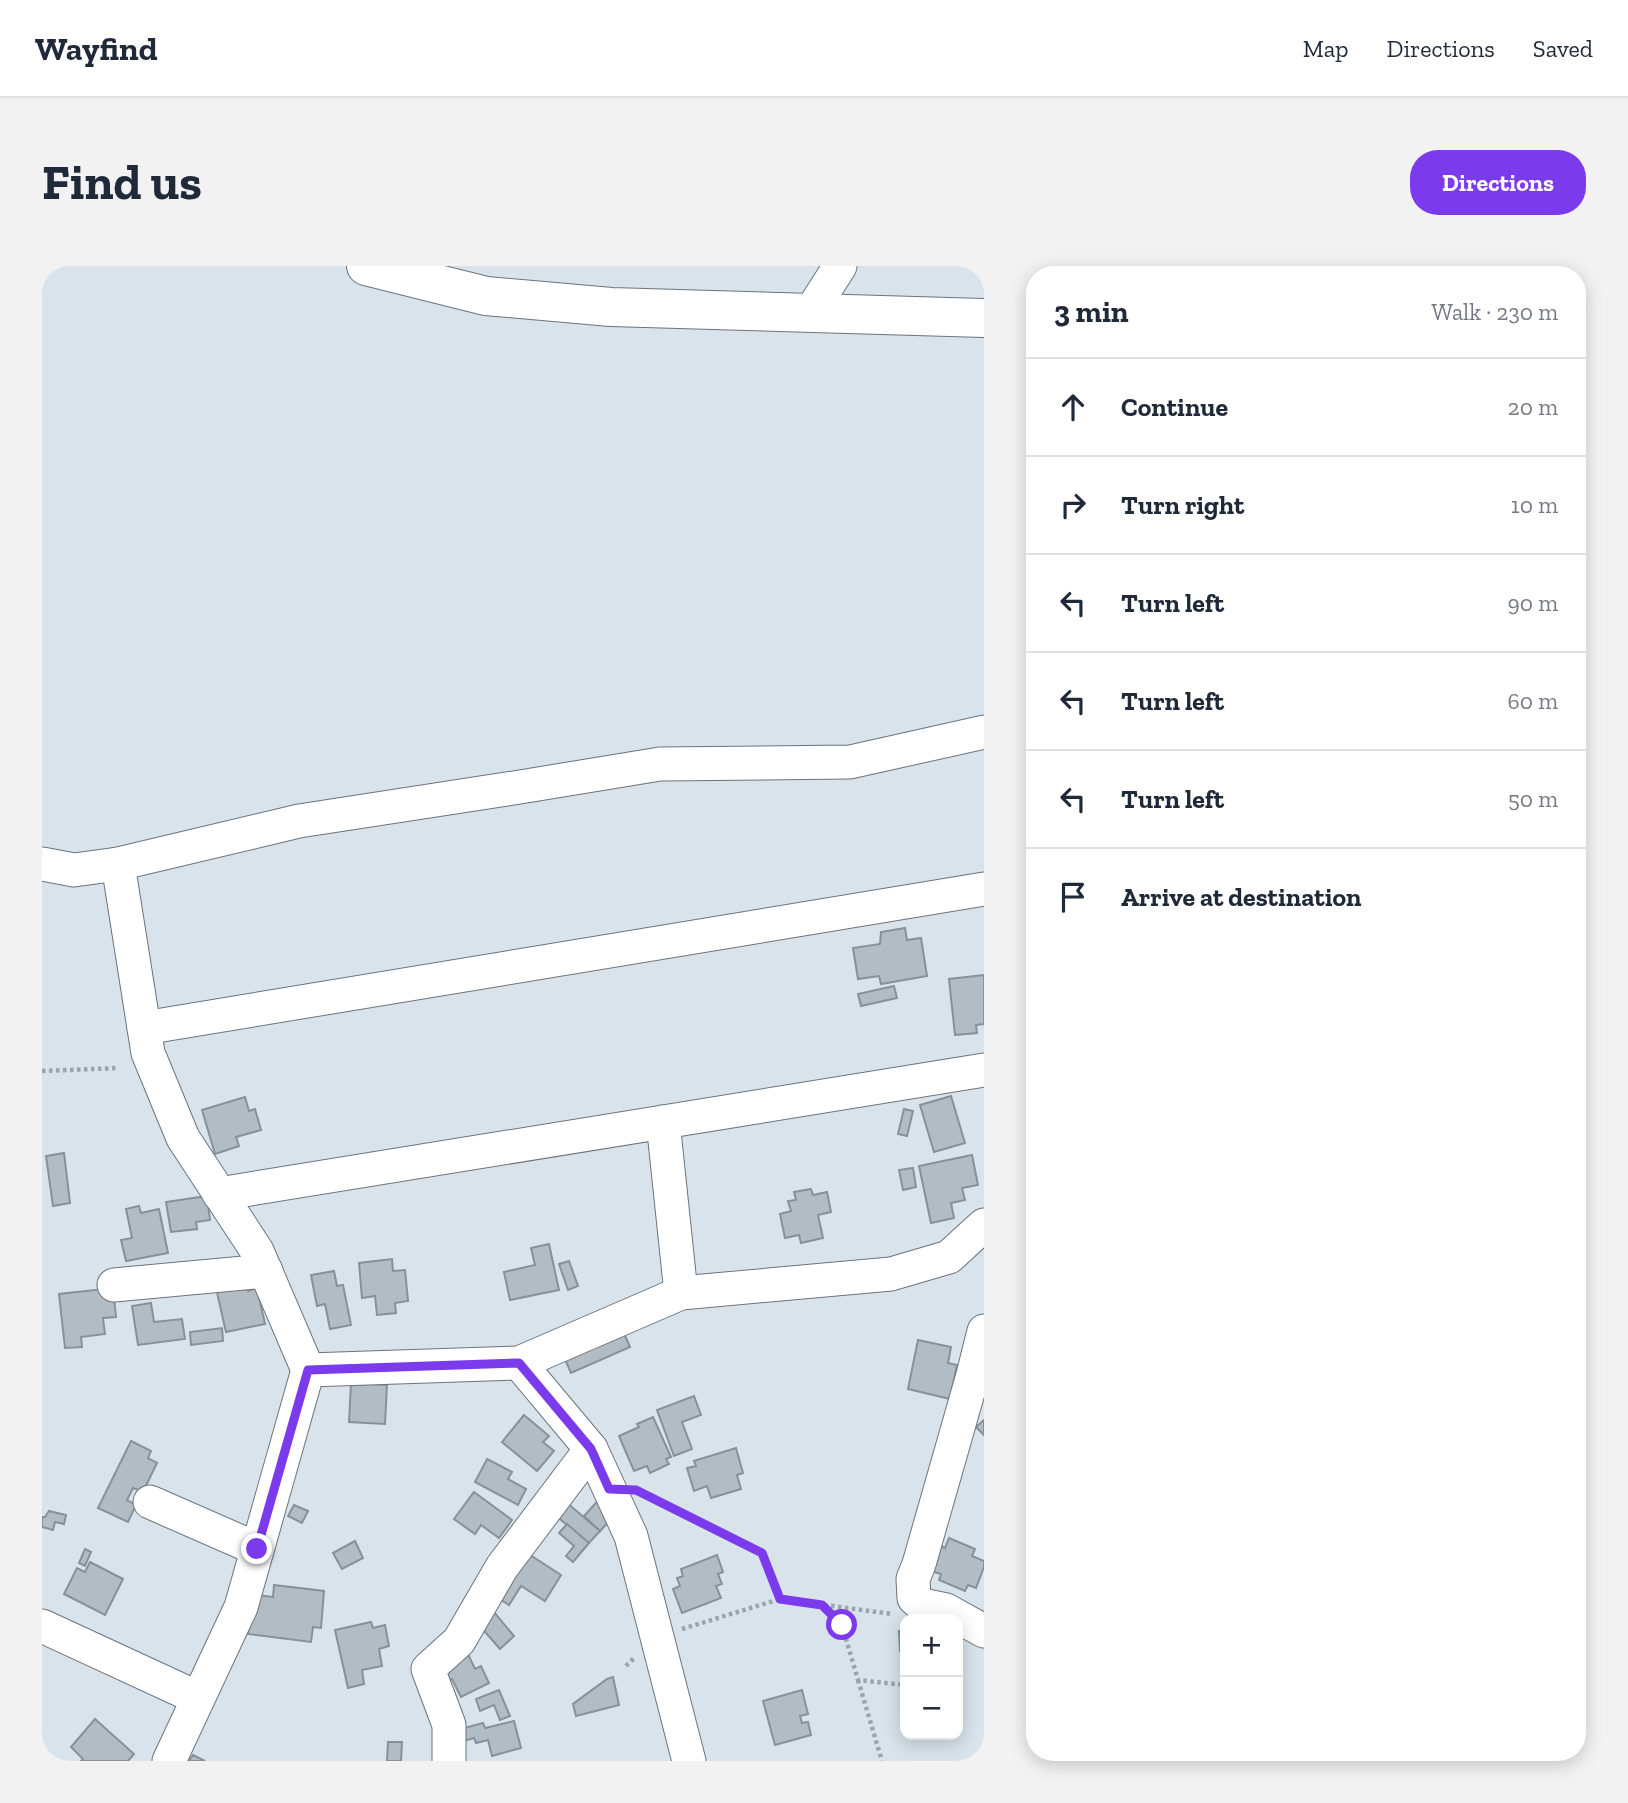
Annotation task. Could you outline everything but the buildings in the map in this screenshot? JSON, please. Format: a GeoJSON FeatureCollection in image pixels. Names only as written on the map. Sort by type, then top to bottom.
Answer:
{"type":"FeatureCollection","features":[{"type":"Feature","properties":{"kind":"highway"},"geometry":{"type":"LineString","coordinates":[[366,266],[486,296],[611,307],[984,318]]}},
{"type":"Feature","properties":{"kind":"street"},"geometry":{"type":"LineString","coordinates":[[810,313],[840,266]]}},
{"type":"Feature","properties":{"kind":"street"},"geometry":{"type":"LineString","coordinates":[[42,864],[74,870],[118,864],[299,821],[660,764],[850,762],[984,732]]}},
{"type":"Feature","properties":{"kind":"street"},"geometry":{"type":"LineString","coordinates":[[118,864],[148,1053],[183,1138],[257,1251],[308,1370],[241,1607],[169,1761]]}},
{"type":"Feature","properties":{"kind":"street"},"geometry":{"type":"LineString","coordinates":[[144,1028],[984,889]]}},
{"type":"Feature","properties":{"kind":"street"},"geometry":{"type":"LineString","coordinates":[[219,1194],[984,1070]]}},
{"type":"Feature","properties":{"kind":"street"},"geometry":{"type":"LineString","coordinates":[[663,1122],[681,1293]]}},
{"type":"Feature","properties":{"kind":"street"},"geometry":{"type":"LineString","coordinates":[[308,1370],[519,1363],[681,1293],[891,1275],[949,1257],[984,1225]]}},
{"type":"Feature","properties":{"kind":"street"},"geometry":{"type":"LineString","coordinates":[[114,1285],[266,1271]]}},
{"type":"Feature","properties":{"kind":"street"},"geometry":{"type":"LineString","coordinates":[[984,1331],[913,1579],[914,1598],[922,1605],[946,1610],[984,1631]]}},
{"type":"Feature","properties":{"kind":"street"},"geometry":{"type":"LineString","coordinates":[[519,1363],[591,1449],[631,1536],[689,1761]]}},
{"type":"Feature","properties":{"kind":"street"},"geometry":{"type":"LineString","coordinates":[[449,1761],[449,1725],[428,1669],[459,1641],[502,1567],[591,1449]]}},
{"type":"Feature","properties":{"kind":"street"},"geometry":{"type":"LineString","coordinates":[[150,1502],[257,1549]]}},
{"type":"Feature","properties":{"kind":"street"},"geometry":{"type":"LineString","coordinates":[[42,1626],[198,1698]]}},
{"type":"Feature","properties":{"kind":"path"},"geometry":{"type":"LineString","coordinates":[[42,1071],[118,1068]]}},
{"type":"Feature","properties":{"kind":"path"},"geometry":{"type":"LineString","coordinates":[[609,1489],[636,1490],[762,1553],[780,1599]]}},
{"type":"Feature","properties":{"kind":"path"},"geometry":{"type":"LineString","coordinates":[[626,1666],[657,1637],[780,1599],[896,1615],[922,1605]]}},
{"type":"Feature","properties":{"kind":"path"},"geometry":{"type":"LineString","coordinates":[[822,1605],[842,1625],[882,1761]]}},
{"type":"Feature","properties":{"kind":"path"},"geometry":{"type":"LineString","coordinates":[[858,1680],[900,1684]]}},
{"type":"Feature","properties":{"kind":"route"},"geometry":{"type":"LineString","coordinates":[[257,1549],[308,1370],[519,1363],[591,1449],[609,1489],[636,1490],[762,1553],[780,1599],[822,1605],[842,1625]]}}]}
